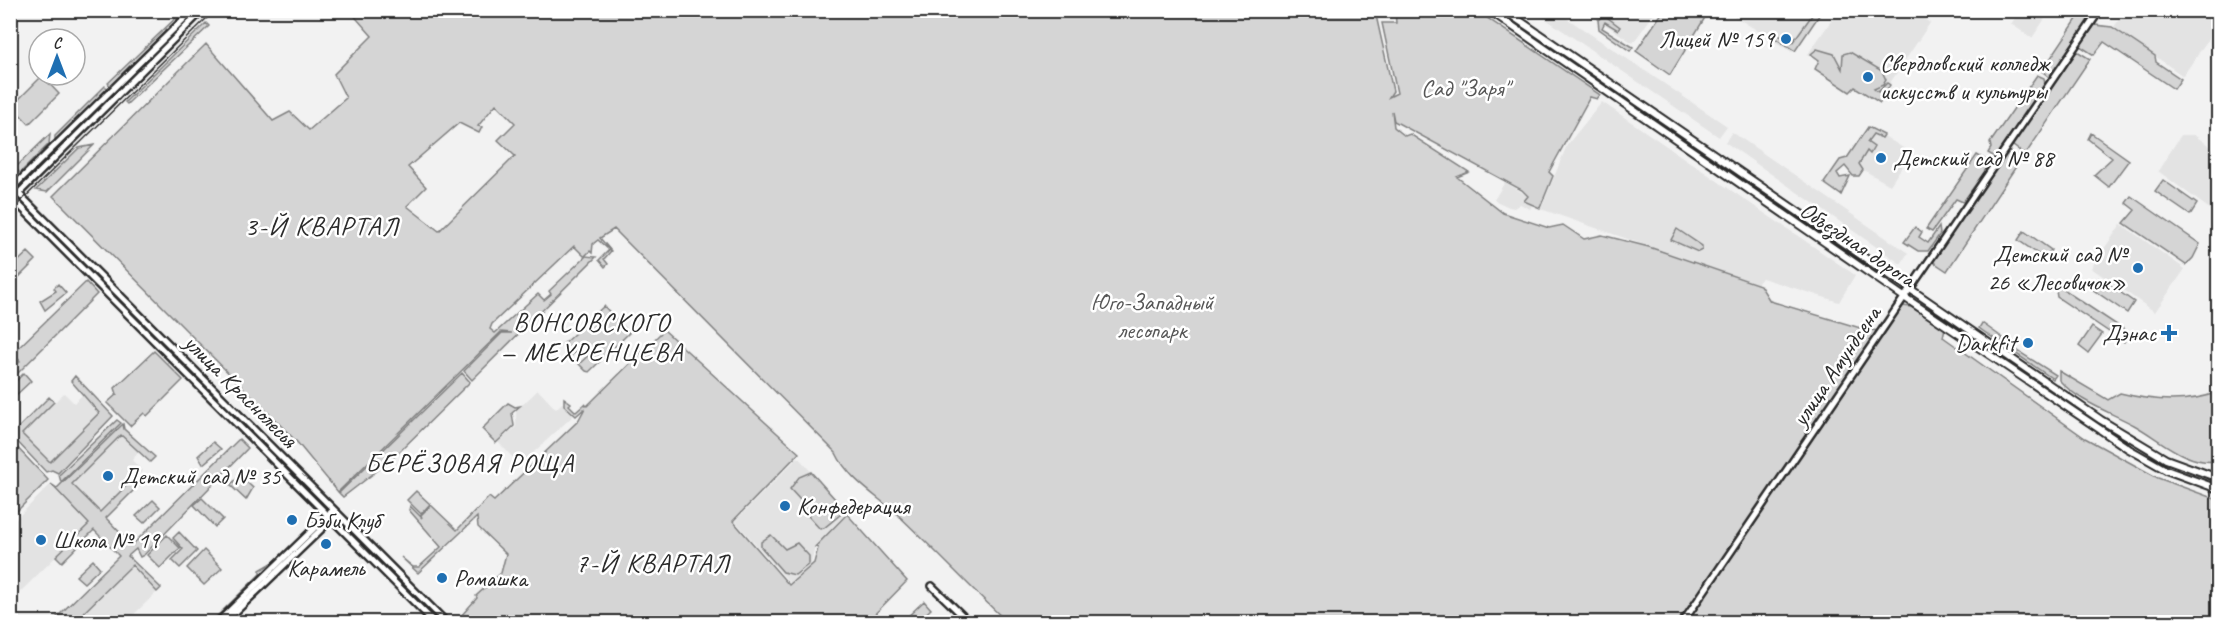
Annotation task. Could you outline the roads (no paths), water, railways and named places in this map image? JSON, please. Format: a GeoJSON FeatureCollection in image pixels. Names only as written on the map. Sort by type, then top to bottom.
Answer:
{"type":"FeatureCollection","features":[{"type":"Feature","properties":{"kind":"main road","name":"Объездная дорога"},"geometry":{"type":"LineString","coordinates":[[1489,10],[2128,449],[2166,470],[2218,489]]}},
{"type":"Feature","properties":{"kind":"main road","name":"Объездная дорога"},"geometry":{"type":"LineString","coordinates":[[1504,10],[2131,439],[2166,459],[2218,478]]}},
{"type":"Feature","properties":{"kind":"street"},"geometry":{"type":"LineString","coordinates":[[11,187],[193,10]]}},
{"type":"Feature","properties":{"kind":"street"},"geometry":{"type":"LineString","coordinates":[[12,199],[203,10]]}},
{"type":"Feature","properties":{"kind":"street","name":"улица Амундсена"},"geometry":{"type":"LineString","coordinates":[[1683,622],[2100,10]]}},
{"type":"Feature","properties":{"kind":"street","name":"улица Краснолесья"},"geometry":{"type":"LineString","coordinates":[[11,187],[446,622]]}},
{"type":"Feature","properties":{"kind":"street","name":"улица Краснолесья"},"geometry":{"type":"LineString","coordinates":[[12,199],[434,622]]}},
{"type":"Feature","properties":{"kind":"street"},"geometry":{"type":"LineString","coordinates":[[218,622],[336,511]]}},
{"type":"Feature","properties":{"kind":"street"},"geometry":{"type":"LineString","coordinates":[[225,622],[330,516]]}},
{"type":"Feature","properties":{"kind":"street"},"geometry":{"type":"LineString","coordinates":[[932,586],[969,622]]}},
{"type":"Feature","properties":{"kind":"tram line"},"geometry":{"type":"LineString","coordinates":[[10,212],[215,10]]}},
{"type":"Feature","properties":{"kind":"place","name":"Лицей № 159"},"geometry":{"type":"Point","coordinates":[1786,39]}},
{"type":"Feature","properties":{"kind":"place","name":"Свердловский колледж искусств и культуры"},"geometry":{"type":"Point","coordinates":[1868,77]}},
{"type":"Feature","properties":{"kind":"place","name":"Детский сад № 88"},"geometry":{"type":"Point","coordinates":[1881,158]}},
{"type":"Feature","properties":{"kind":"place","name":"Детский сад № 26 «Лесовичок»"},"geometry":{"type":"Point","coordinates":[2138,268]}},
{"type":"Feature","properties":{"kind":"place","name":"Дэнас"},"geometry":{"type":"Point","coordinates":[2169,333]}},
{"type":"Feature","properties":{"kind":"place","name":"Darkfit"},"geometry":{"type":"Point","coordinates":[2028,343]}},
{"type":"Feature","properties":{"kind":"place","name":"Детский сад № 35"},"geometry":{"type":"Point","coordinates":[108,476]}},
{"type":"Feature","properties":{"kind":"place","name":"Конфедерация"},"geometry":{"type":"Point","coordinates":[785,506]}},
{"type":"Feature","properties":{"kind":"place","name":"Бэби Клуб"},"geometry":{"type":"Point","coordinates":[292,520]}},
{"type":"Feature","properties":{"kind":"place","name":"Школа № 19"},"geometry":{"type":"Point","coordinates":[41,540]}},
{"type":"Feature","properties":{"kind":"place","name":"Карамель"},"geometry":{"type":"Point","coordinates":[326,544]}},
{"type":"Feature","properties":{"kind":"place","name":"Ромашка"},"geometry":{"type":"Point","coordinates":[442,578]}},
{"type":"Feature","properties":{"kind":"district","name":"3-Й КВАРТАЛ"},"geometry":{"type":"Point","coordinates":[322,226]}},
{"type":"Feature","properties":{"kind":"district","name":"ВОНСОВСКОГО — МЕХРЕНЦЕВА"},"geometry":{"type":"Point","coordinates":[592,337]}},
{"type":"Feature","properties":{"kind":"district","name":"БЕРЁЗОВАЯ РОЩА"},"geometry":{"type":"Point","coordinates":[470,463]}},
{"type":"Feature","properties":{"kind":"district","name":"7-Й КВАРТАЛ"},"geometry":{"type":"Point","coordinates":[653,563]}},
{"type":"Feature","properties":{"kind":"park label","name":"Сад \"Заря\""},"geometry":{"type":"Point","coordinates":[1465,88]}},
{"type":"Feature","properties":{"kind":"park label","name":"Юго-Западный лесопарк"},"geometry":{"type":"Point","coordinates":[1152,316]}}]}
